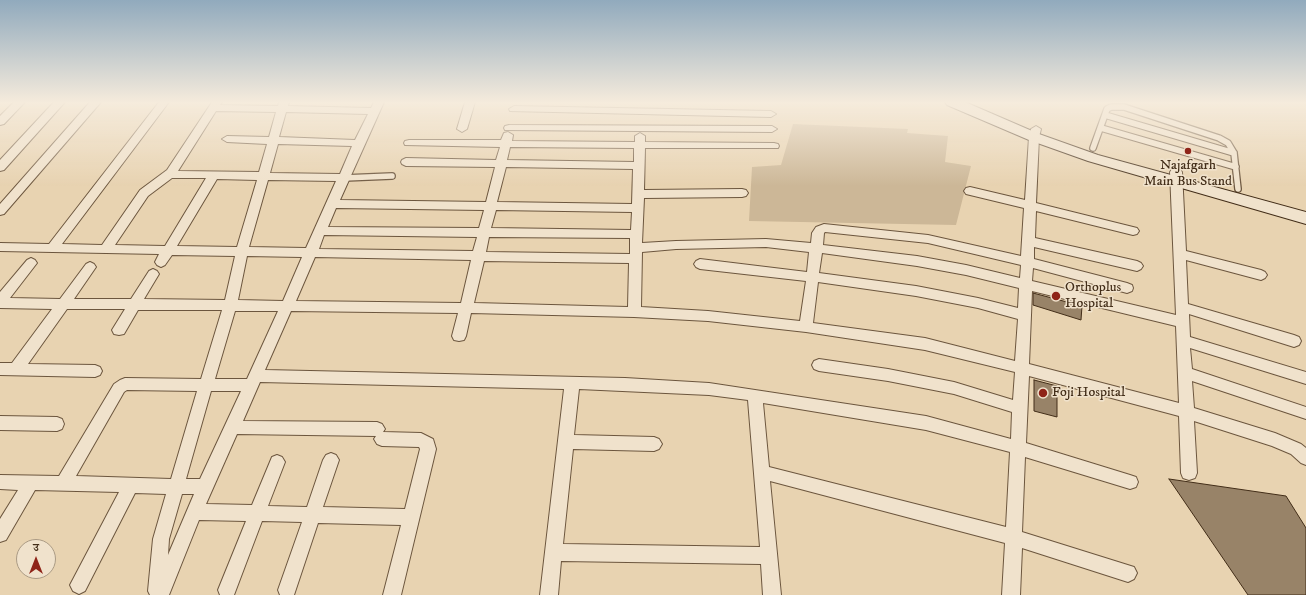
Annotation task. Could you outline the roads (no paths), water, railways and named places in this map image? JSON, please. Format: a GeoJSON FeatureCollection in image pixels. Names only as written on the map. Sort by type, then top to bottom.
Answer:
{"type":"FeatureCollection","features":[{"type":"Feature","properties":{"kind":"main road"},"geometry":{"type":"LineString","coordinates":[[1026,130],[1093,158],[1176,177],[1238,189],[1306,209]]}},
{"type":"Feature","properties":{"kind":"main road"},"geometry":{"type":"LineString","coordinates":[[1029,130],[1035,133],[1093,148],[1176,177],[1306,218]]}},
{"type":"Feature","properties":{"kind":"street"},"geometry":{"type":"LineString","coordinates":[[0,167],[34,130]]}},
{"type":"Feature","properties":{"kind":"street"},"geometry":{"type":"LineString","coordinates":[[0,211],[72,130]]}},
{"type":"Feature","properties":{"kind":"street"},"geometry":{"type":"LineString","coordinates":[[54,247],[143,130]]}},
{"type":"Feature","properties":{"kind":"street"},"geometry":{"type":"LineString","coordinates":[[106,248],[144,193],[171,173],[199,130]]}},
{"type":"Feature","properties":{"kind":"street"},"geometry":{"type":"LineString","coordinates":[[158,595],[161,539],[230,306],[242,251],[277,130]]}},
{"type":"Feature","properties":{"kind":"street"},"geometry":{"type":"LineString","coordinates":[[158,595],[366,130]]}},
{"type":"Feature","properties":{"kind":"street"},"geometry":{"type":"LineString","coordinates":[[459,336],[509,130]]}},
{"type":"Feature","properties":{"kind":"street"},"geometry":{"type":"LineString","coordinates":[[634,312],[640,130]]}},
{"type":"Feature","properties":{"kind":"street"},"geometry":{"type":"LineString","coordinates":[[1011,595],[1021,368],[1035,133]]}},
{"type":"Feature","properties":{"kind":"street"},"geometry":{"type":"LineString","coordinates":[[227,139],[359,143]]}},
{"type":"Feature","properties":{"kind":"street"},"geometry":{"type":"LineString","coordinates":[[408,143],[774,146]]}},
{"type":"Feature","properties":{"kind":"street"},"geometry":{"type":"LineString","coordinates":[[406,162],[639,166]]}},
{"type":"Feature","properties":{"kind":"street"},"geometry":{"type":"LineString","coordinates":[[171,173],[175,175],[344,178]]}},
{"type":"Feature","properties":{"kind":"street"},"geometry":{"type":"LineString","coordinates":[[160,262],[214,175]]}},
{"type":"Feature","properties":{"kind":"street"},"geometry":{"type":"LineString","coordinates":[[1176,177],[1189,473]]}},
{"type":"Feature","properties":{"kind":"street"},"geometry":{"type":"LineString","coordinates":[[970,191],[1133,231]]}},
{"type":"Feature","properties":{"kind":"street"},"geometry":{"type":"LineString","coordinates":[[638,194],[742,193]]}},
{"type":"Feature","properties":{"kind":"street"},"geometry":{"type":"LineString","coordinates":[[332,204],[638,208]]}},
{"type":"Feature","properties":{"kind":"street"},"geometry":{"type":"LineString","coordinates":[[806,327],[818,233],[824,228],[928,239],[1027,262],[1127,288]]}},
{"type":"Feature","properties":{"kind":"street"},"geometry":{"type":"LineString","coordinates":[[320,231],[637,234]]}},
{"type":"Feature","properties":{"kind":"street"},"geometry":{"type":"LineString","coordinates":[[1028,242],[1137,266]]}},
{"type":"Feature","properties":{"kind":"street"},"geometry":{"type":"LineString","coordinates":[[0,247],[478,256],[636,254],[676,245],[766,243],[917,261],[1026,283],[1182,322]]}},
{"type":"Feature","properties":{"kind":"street"},"geometry":{"type":"LineString","coordinates":[[1179,254],[1261,275]]}},
{"type":"Feature","properties":{"kind":"street"},"geometry":{"type":"LineString","coordinates":[[0,302],[31,262]]}},
{"type":"Feature","properties":{"kind":"street"},"geometry":{"type":"LineString","coordinates":[[700,264],[916,291],[978,303],[1024,315]]}},
{"type":"Feature","properties":{"kind":"street"},"geometry":{"type":"LineString","coordinates":[[16,370],[90,267]]}},
{"type":"Feature","properties":{"kind":"street"},"geometry":{"type":"LineString","coordinates":[[119,330],[153,274]]}},
{"type":"Feature","properties":{"kind":"street"},"geometry":{"type":"LineString","coordinates":[[0,302],[134,305],[466,308],[634,312],[708,316],[806,327],[925,344],[1021,368],[1187,412],[1286,444],[1296,449],[1306,458]]}},
{"type":"Feature","properties":{"kind":"street"},"geometry":{"type":"LineString","coordinates":[[1182,307],[1294,341]]}},
{"type":"Feature","properties":{"kind":"street"},"geometry":{"type":"LineString","coordinates":[[1183,340],[1306,378]]}},
{"type":"Feature","properties":{"kind":"street"},"geometry":{"type":"LineString","coordinates":[[819,365],[888,374],[954,388],[1019,408]]}},
{"type":"Feature","properties":{"kind":"street"},"geometry":{"type":"LineString","coordinates":[[0,369],[95,371]]}},
{"type":"Feature","properties":{"kind":"street"},"geometry":{"type":"LineString","coordinates":[[1185,373],[1306,413]]}},
{"type":"Feature","properties":{"kind":"street"},"geometry":{"type":"LineString","coordinates":[[63,484],[122,385],[206,384],[254,380],[668,385],[754,395],[926,423],[1017,447],[1130,482]]}},
{"type":"Feature","properties":{"kind":"street"},"geometry":{"type":"LineString","coordinates":[[549,595],[572,383]]}},
{"type":"Feature","properties":{"kind":"street"},"geometry":{"type":"LineString","coordinates":[[754,395],[772,595]]}},
{"type":"Feature","properties":{"kind":"street"},"geometry":{"type":"LineString","coordinates":[[0,424],[57,424]]}},
{"type":"Feature","properties":{"kind":"street"},"geometry":{"type":"LineString","coordinates":[[232,427],[380,434],[421,440],[428,444],[392,595]]}},
{"type":"Feature","properties":{"kind":"street"},"geometry":{"type":"LineString","coordinates":[[566,442],[654,444]]}},
{"type":"Feature","properties":{"kind":"street"},"geometry":{"type":"LineString","coordinates":[[287,590],[331,460]]}},
{"type":"Feature","properties":{"kind":"street"},"geometry":{"type":"LineString","coordinates":[[227,590],[277,462]]}},
{"type":"Feature","properties":{"kind":"street"},"geometry":{"type":"LineString","coordinates":[[762,472],[1013,536],[1128,573]]}},
{"type":"Feature","properties":{"kind":"street"},"geometry":{"type":"LineString","coordinates":[[0,482],[205,487]]}},
{"type":"Feature","properties":{"kind":"street"},"geometry":{"type":"LineString","coordinates":[[0,534],[31,483]]}},
{"type":"Feature","properties":{"kind":"street"},"geometry":{"type":"LineString","coordinates":[[78,585],[131,485]]}},
{"type":"Feature","properties":{"kind":"street"},"geometry":{"type":"LineString","coordinates":[[195,512],[411,518]]}},
{"type":"Feature","properties":{"kind":"street"},"geometry":{"type":"LineString","coordinates":[[553,552],[768,556]]}},
{"type":"Feature","properties":{"kind":"lane"},"geometry":{"type":"LineString","coordinates":[[1093,148],[1100,130]]}},
{"type":"Feature","properties":{"kind":"lane"},"geometry":{"type":"LineString","coordinates":[[1107,130],[1236,167]]}},
{"type":"Feature","properties":{"kind":"lane"},"geometry":{"type":"LineString","coordinates":[[1155,130],[1234,153]]}},
{"type":"Feature","properties":{"kind":"lane"},"geometry":{"type":"LineString","coordinates":[[1194,130],[1219,138],[1228,144],[1234,153],[1238,189]]}},
{"type":"Feature","properties":{"kind":"lane"},"geometry":{"type":"LineString","coordinates":[[344,178],[392,176]]}},
{"type":"Feature","properties":{"kind":"place","name":"Najafgarh Main Bus Stand"},"geometry":{"type":"Point","coordinates":[1188,151]}},
{"type":"Feature","properties":{"kind":"place","name":"Orthoplus Hospital"},"geometry":{"type":"Point","coordinates":[1056,296]}},
{"type":"Feature","properties":{"kind":"place","name":"Foji Hospital"},"geometry":{"type":"Point","coordinates":[1043,393]}}]}
